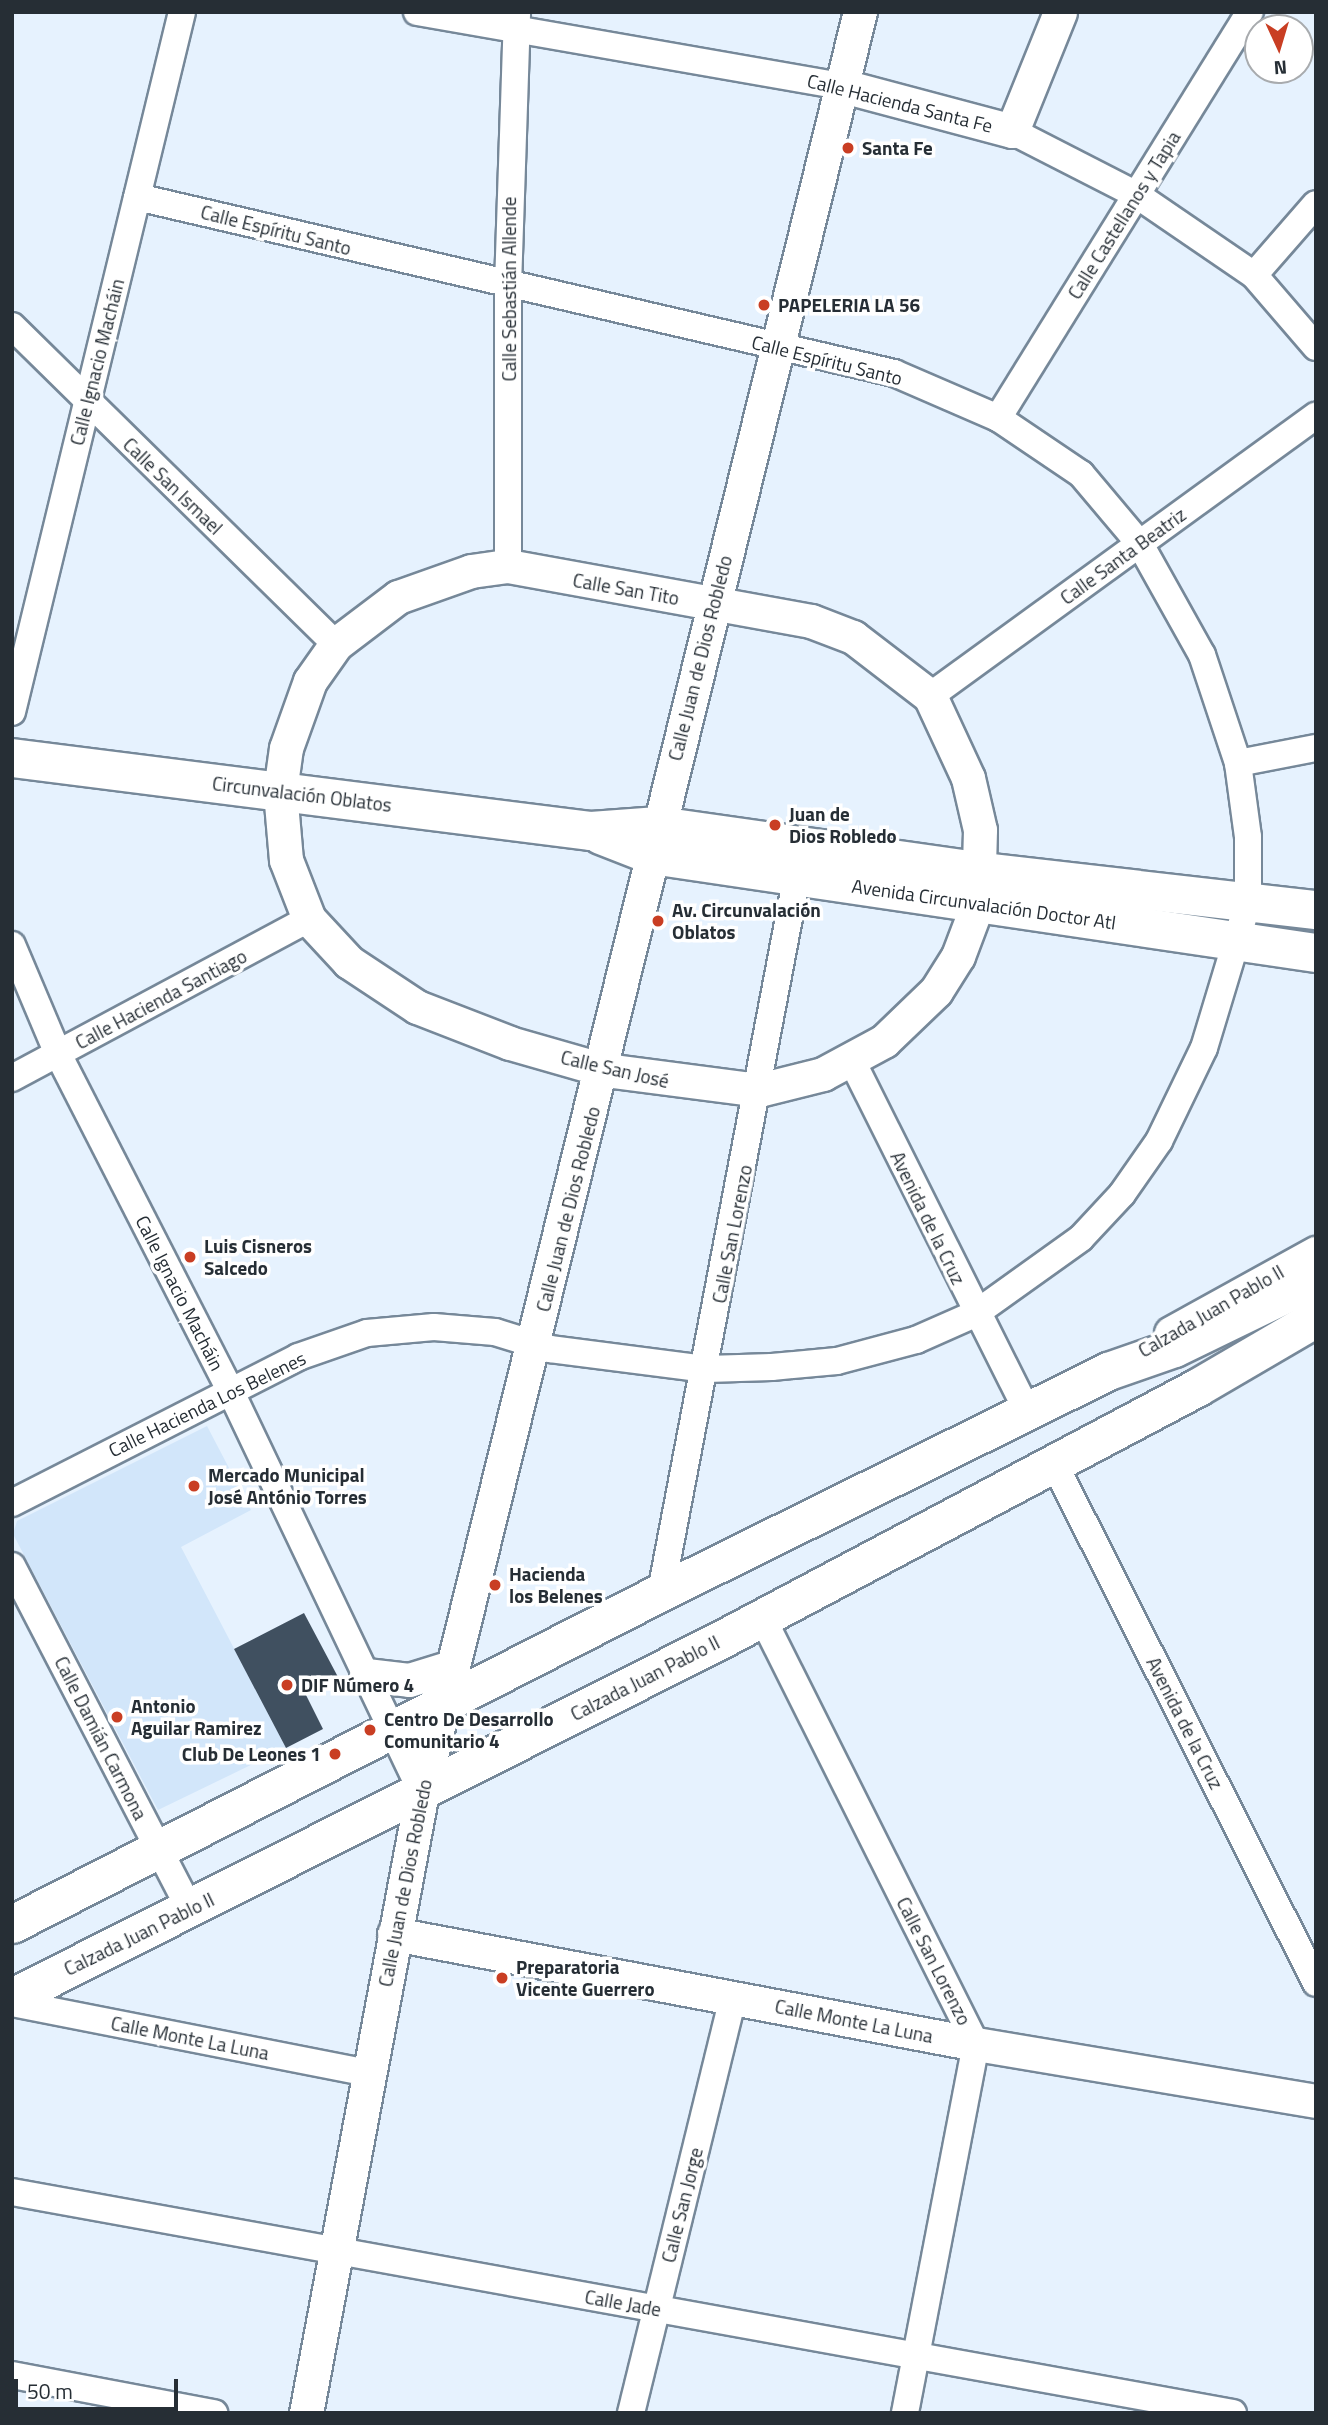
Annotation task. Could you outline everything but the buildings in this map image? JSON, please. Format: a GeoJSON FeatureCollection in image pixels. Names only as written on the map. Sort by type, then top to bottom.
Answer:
{"type":"FeatureCollection","features":[{"type":"Feature","properties":{"kind":"main road","name":"Circunvalación Oblatos"},"geometry":{"type":"LineString","coordinates":[[12,758],[656,840]]}},
{"type":"Feature","properties":{"kind":"main road","name":"Avenida Circunvalación Doctor Atl"},"geometry":{"type":"LineString","coordinates":[[656,840],[797,876],[1248,902],[1316,910]]}},
{"type":"Feature","properties":{"kind":"main road","name":"Avenida Circunvalación Doctor Atl"},"geometry":{"type":"LineString","coordinates":[[656,840],[980,887],[1240,942],[1316,953]]}},
{"type":"Feature","properties":{"kind":"main road","name":"Calzada Juan Pablo II"},"geometry":{"type":"LineString","coordinates":[[12,1924],[661,1592],[1108,1371],[1174,1348],[1316,1279]]}},
{"type":"Feature","properties":{"kind":"main road","name":"Calzada Juan Pablo II"},"geometry":{"type":"LineString","coordinates":[[12,1997],[190,1910],[762,1617],[1198,1387],[1316,1318]]}},
{"type":"Feature","properties":{"kind":"street","name":"Calle Ignacio Macháin"},"geometry":{"type":"LineString","coordinates":[[12,712],[181,12]]}},
{"type":"Feature","properties":{"kind":"street","name":"Calle Hacienda Santa Fe"},"geometry":{"type":"LineString","coordinates":[[417,12],[515,20],[842,86],[1012,131],[1137,195],[1254,275],[1316,347]]}},
{"type":"Feature","properties":{"kind":"street","name":"Calle Juan de Dios Robledo"},"geometry":{"type":"LineString","coordinates":[[306,2413],[394,1934],[442,1705],[604,1070],[712,602],[860,12]]}},
{"type":"Feature","properties":{"kind":"street"},"geometry":{"type":"LineString","coordinates":[[1012,131],[1060,12]]}},
{"type":"Feature","properties":{"kind":"street","name":"Calle Castellanos y Tapia"},"geometry":{"type":"LineString","coordinates":[[998,418],[1250,12]]}},
{"type":"Feature","properties":{"kind":"street","name":"Calle Sebastián Allende"},"geometry":{"type":"LineString","coordinates":[[508,566],[508,286],[515,20]]}},
{"type":"Feature","properties":{"kind":"street","name":"Calle Espíritu Santo"},"geometry":{"type":"LineString","coordinates":[[137,197],[508,286],[894,373],[998,418],[1081,474],[1140,544],[1202,655],[1238,763],[1248,837],[1248,902],[1240,942]]}},
{"type":"Feature","properties":{"kind":"street"},"geometry":{"type":"LineString","coordinates":[[1254,275],[1316,204]]}},
{"type":"Feature","properties":{"kind":"street","name":"Calle San Ismael"},"geometry":{"type":"LineString","coordinates":[[12,326],[336,644]]}},
{"type":"Feature","properties":{"kind":"street","name":"Calle Santa Beatriz"},"geometry":{"type":"LineString","coordinates":[[930,696],[1316,416]]}},
{"type":"Feature","properties":{"kind":"street","name":"Calle San Tito"},"geometry":{"type":"LineString","coordinates":[[280,791],[296,713],[336,644],[398,597],[431,582],[508,566],[712,602],[762,608],[853,637],[930,696],[968,778],[980,887]]}},
{"type":"Feature","properties":{"kind":"street"},"geometry":{"type":"LineString","coordinates":[[1238,763],[1316,748]]}},
{"type":"Feature","properties":{"kind":"street","name":"Calle San José"},"geometry":{"type":"LineString","coordinates":[[280,791],[286,860],[309,919],[349,962],[417,1007],[510,1043],[604,1070],[759,1090],[852,1061],[884,1041],[936,990],[958,956],[980,887]]}},
{"type":"Feature","properties":{"kind":"street","name":"Calle San Lorenzo"},"geometry":{"type":"LineString","coordinates":[[661,1592],[707,1369],[797,876]]}},
{"type":"Feature","properties":{"kind":"street","name":"Calle Hacienda Santiago"},"geometry":{"type":"LineString","coordinates":[[12,1078],[309,919]]}},
{"type":"Feature","properties":{"kind":"street","name":"Calle Hacienda Los Belenes"},"geometry":{"type":"LineString","coordinates":[[12,1503],[298,1357],[367,1333],[434,1327],[495,1332],[533,1343],[707,1369],[837,1361],[916,1340],[975,1314],[1081,1238],[1122,1194],[1159,1141],[1205,1048],[1240,942]]}},
{"type":"Feature","properties":{"kind":"street","name":"Calle Ignacio Macháin"},"geometry":{"type":"LineString","coordinates":[[12,946],[58,1054],[230,1390],[422,1792]]}},
{"type":"Feature","properties":{"kind":"street","name":"Avenida de la Cruz"},"geometry":{"type":"LineString","coordinates":[[852,1061],[975,1314],[1027,1411]]}},
{"type":"Feature","properties":{"kind":"street","name":"Calzada Juan Pablo II"},"geometry":{"type":"LineString","coordinates":[[1108,1371],[1316,1253]]}},
{"type":"Feature","properties":{"kind":"street","name":"Calzada Juan Pablo II"},"geometry":{"type":"LineString","coordinates":[[1198,1387],[1316,1335]]}},
{"type":"Feature","properties":{"kind":"street","name":"Avenida de la Cruz"},"geometry":{"type":"LineString","coordinates":[[1054,1463],[1316,1983]]}},
{"type":"Feature","properties":{"kind":"street","name":"Calle Damián Carmona"},"geometry":{"type":"LineString","coordinates":[[12,1566],[190,1910]]}},
{"type":"Feature","properties":{"kind":"street","name":"Calle San Lorenzo"},"geometry":{"type":"LineString","coordinates":[[762,1617],[976,2044],[905,2413]]}},
{"type":"Feature","properties":{"kind":"street"},"geometry":{"type":"LineString","coordinates":[[366,1675],[408,1680],[451,1667]]}},
{"type":"Feature","properties":{"kind":"street","name":"Calle Monte La Luna"},"geometry":{"type":"LineString","coordinates":[[394,1934],[976,2044],[1316,2101]]}},
{"type":"Feature","properties":{"kind":"street","name":"Calle San Jorge"},"geometry":{"type":"LineString","coordinates":[[631,2413],[733,1998]]}},
{"type":"Feature","properties":{"kind":"street","name":"Calle Monte La Luna"},"geometry":{"type":"LineString","coordinates":[[12,2003],[368,2073]]}},
{"type":"Feature","properties":{"kind":"street","name":"Calle Jade"},"geometry":{"type":"LineString","coordinates":[[12,2192],[1233,2413]]}},
{"type":"Feature","properties":{"kind":"street"},"geometry":{"type":"LineString","coordinates":[[12,2375],[214,2413]]}},
{"type":"Feature","properties":{"kind":"shaded area"},"geometry":{"type":"Polygon","coordinates":[[[207,1426],[251,1510],[181,1547],[286,1748],[158,1810],[13,1534],[17,1521],[207,1426]]]}},
{"type":"Feature","properties":{"kind":"place","name":"Santa Fe"},"geometry":{"type":"Point","coordinates":[848,148]}},
{"type":"Feature","properties":{"kind":"place","name":"PAPELERIA LA 56"},"geometry":{"type":"Point","coordinates":[764,305]}},
{"type":"Feature","properties":{"kind":"place","name":"Juan de Dios Robledo"},"geometry":{"type":"Point","coordinates":[775,825]}},
{"type":"Feature","properties":{"kind":"place","name":"Av. Circunvalación Oblatos"},"geometry":{"type":"Point","coordinates":[658,921]}},
{"type":"Feature","properties":{"kind":"place","name":"Luis Cisneros Salcedo"},"geometry":{"type":"Point","coordinates":[190,1257]}},
{"type":"Feature","properties":{"kind":"place","name":"Mercado Municipal José António Torres"},"geometry":{"type":"Point","coordinates":[194,1486]}},
{"type":"Feature","properties":{"kind":"place","name":"Hacienda los Belenes"},"geometry":{"type":"Point","coordinates":[495,1585]}},
{"type":"Feature","properties":{"kind":"place","name":"DIF Número 4"},"geometry":{"type":"Point","coordinates":[287,1685]}},
{"type":"Feature","properties":{"kind":"place","name":"Antonio Aguilar Ramirez"},"geometry":{"type":"Point","coordinates":[117,1717]}},
{"type":"Feature","properties":{"kind":"place","name":"Centro De Desarrollo Comunitario 4"},"geometry":{"type":"Point","coordinates":[370,1730]}},
{"type":"Feature","properties":{"kind":"place","name":"Club De Leones 1"},"geometry":{"type":"Point","coordinates":[335,1754]}},
{"type":"Feature","properties":{"kind":"place","name":"Preparatoria Vicente Guerrero"},"geometry":{"type":"Point","coordinates":[502,1978]}}]}
